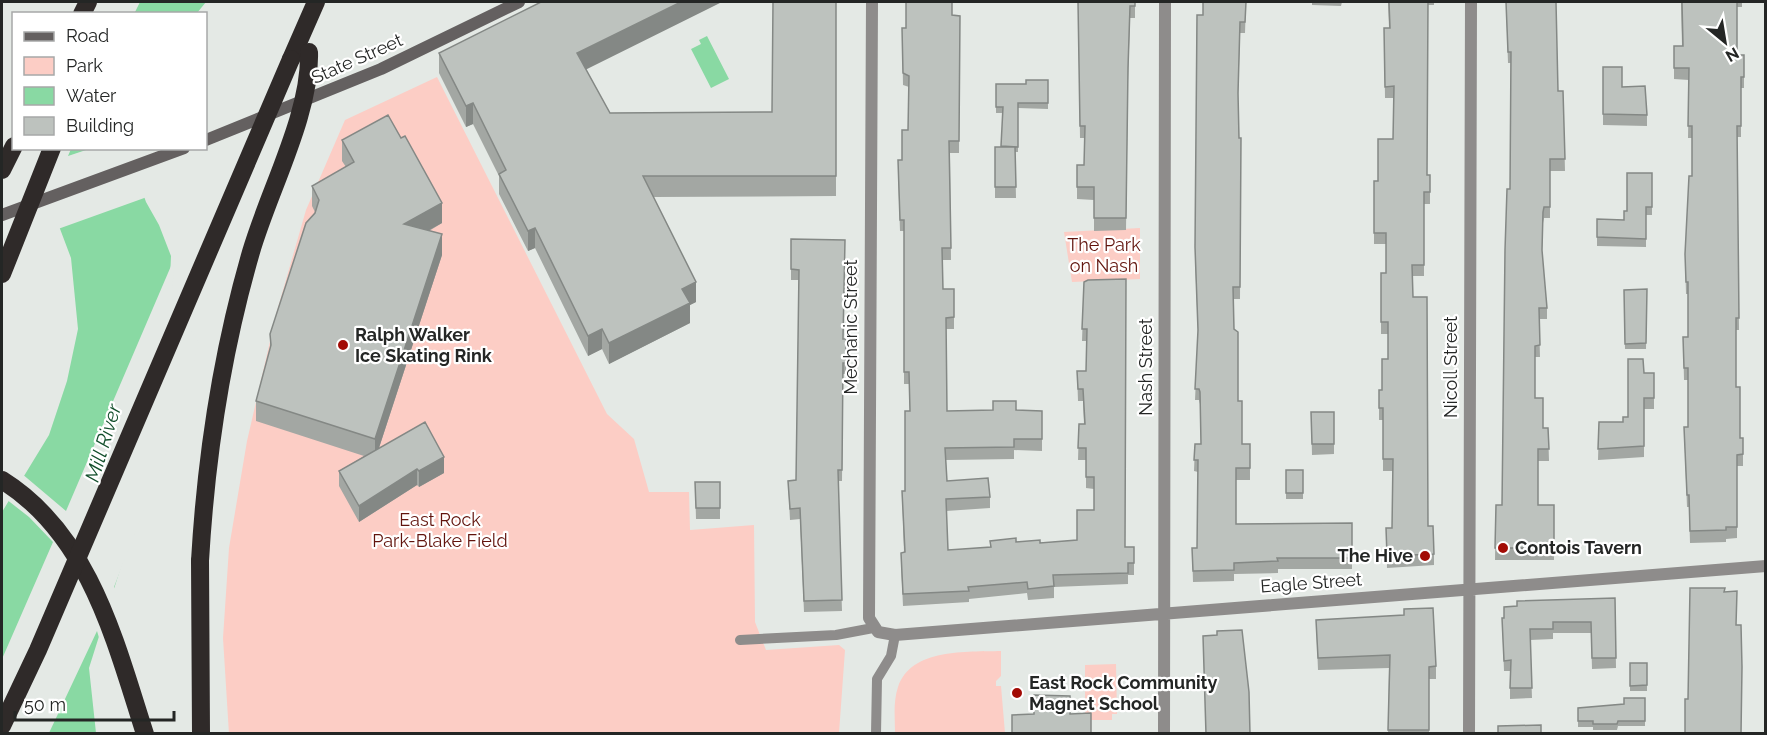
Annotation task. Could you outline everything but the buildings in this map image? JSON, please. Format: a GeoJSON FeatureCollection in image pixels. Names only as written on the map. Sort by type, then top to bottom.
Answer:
{"type":"FeatureCollection","features":[{"type":"Feature","properties":{"kind":"highway"},"geometry":{"type":"LineString","coordinates":[[2,726],[43,639],[316,2]]}},
{"type":"Feature","properties":{"kind":"highway"},"geometry":{"type":"LineString","coordinates":[[201,734],[200,561],[208,464],[232,328],[258,226],[305,100],[309,76],[309,52],[305,27]]}},
{"type":"Feature","properties":{"kind":"highway"},"geometry":{"type":"LineString","coordinates":[[2,170],[12,150]]}},
{"type":"Feature","properties":{"kind":"highway"},"geometry":{"type":"LineString","coordinates":[[2,274],[51,150]]}},
{"type":"Feature","properties":{"kind":"highway"},"geometry":{"type":"LineString","coordinates":[[2,480],[40,511],[73,550],[96,593],[145,734]]}},
{"type":"Feature","properties":{"kind":"main road","name":"State Street"},"geometry":{"type":"LineString","coordinates":[[207,140],[381,69],[519,2]]}},
{"type":"Feature","properties":{"kind":"main road"},"geometry":{"type":"LineString","coordinates":[[2,215],[179,150]]}},
{"type":"Feature","properties":{"kind":"street","name":"Mechanic Street"},"geometry":{"type":"LineString","coordinates":[[872,2],[869,618],[873,628]]}},
{"type":"Feature","properties":{"kind":"street","name":"Nash Street"},"geometry":{"type":"LineString","coordinates":[[1164,734],[1162,613],[1165,2]]}},
{"type":"Feature","properties":{"kind":"street","name":"Nicoll Street"},"geometry":{"type":"LineString","coordinates":[[1469,734],[1471,2]]}},
{"type":"Feature","properties":{"kind":"street","name":"Eagle Street"},"geometry":{"type":"LineString","coordinates":[[895,635],[1766,566]]}},
{"type":"Feature","properties":{"kind":"street"},"geometry":{"type":"LineString","coordinates":[[873,628],[884,634],[895,635]]}},
{"type":"Feature","properties":{"kind":"lane"},"geometry":{"type":"LineString","coordinates":[[740,640],[836,635],[873,628]]}},
{"type":"Feature","properties":{"kind":"lane"},"geometry":{"type":"LineString","coordinates":[[876,734],[877,679],[891,656],[895,635]]}},
{"type":"Feature","properties":{"kind":"green space","name":"East Rock Park-Blake Field"},"geometry":{"type":"Polygon","coordinates":[[[437,77],[607,414],[634,439],[649,492],[689,492],[690,530],[754,525],[755,622],[766,650],[839,645],[845,650],[839,733],[229,734],[223,638],[229,548],[247,441],[277,311],[306,210],[345,120],[437,77]]]}},
{"type":"Feature","properties":{"kind":"green space","name":"The Park on Nash"},"geometry":{"type":"Polygon","coordinates":[[[1140,228],[1140,279],[1072,282],[1064,232],[1140,228]]]}},
{"type":"Feature","properties":{"kind":"green space"},"geometry":{"type":"Polygon","coordinates":[[[1001,651],[1001,676],[996,681],[996,686],[1001,686],[1005,733],[895,733],[896,693],[905,674],[915,665],[942,655],[1001,651]]]}},
{"type":"Feature","properties":{"kind":"green space"},"geometry":{"type":"Polygon","coordinates":[[[1116,664],[1117,714],[1112,714],[1112,720],[1085,720],[1085,665],[1116,664]]]}},
{"type":"Feature","properties":{"kind":"water"},"geometry":{"type":"Polygon","coordinates":[[[55,2],[206,2],[198,12],[50,12],[55,2]]]}},
{"type":"Feature","properties":{"kind":"water"},"geometry":{"type":"Polygon","coordinates":[[[707,36],[729,79],[711,88],[691,49],[701,44],[699,40],[707,36]]]}},
{"type":"Feature","properties":{"kind":"water","name":"Mill River"},"geometry":{"type":"Polygon","coordinates":[[[23,150],[127,150],[146,202],[159,225],[171,256],[169,301],[131,535],[89,668],[96,733],[2,734],[2,512],[49,435],[67,381],[78,329],[71,258],[36,165],[23,150]]]}},
{"type":"Feature","properties":{"kind":"pier"},"geometry":{"type":"Polygon","coordinates":[[[52,2],[140,2],[135,12],[47,12],[52,2]]]}},
{"type":"Feature","properties":{"kind":"pier"},"geometry":{"type":"Polygon","coordinates":[[[21,150],[71,150],[68,156],[86,150],[129,150],[147,197],[58,229],[33,166],[21,150]]]}},
{"type":"Feature","properties":{"kind":"pier"},"geometry":{"type":"Polygon","coordinates":[[[174,259],[172,301],[199,343],[175,430],[114,587],[116,591],[100,641],[97,631],[49,733],[2,733],[2,659],[53,542],[29,517],[6,499],[21,473],[66,511],[174,259]]]}},
{"type":"Feature","properties":{"kind":"place","name":"Ralph Walker Ice Skating Rink"},"geometry":{"type":"Point","coordinates":[343,345]}},
{"type":"Feature","properties":{"kind":"place","name":"Contois Tavern"},"geometry":{"type":"Point","coordinates":[1503,548]}},
{"type":"Feature","properties":{"kind":"place","name":"The Hive"},"geometry":{"type":"Point","coordinates":[1425,556]}},
{"type":"Feature","properties":{"kind":"place","name":"East Rock Community Magnet School"},"geometry":{"type":"Point","coordinates":[1017,693]}}]}
